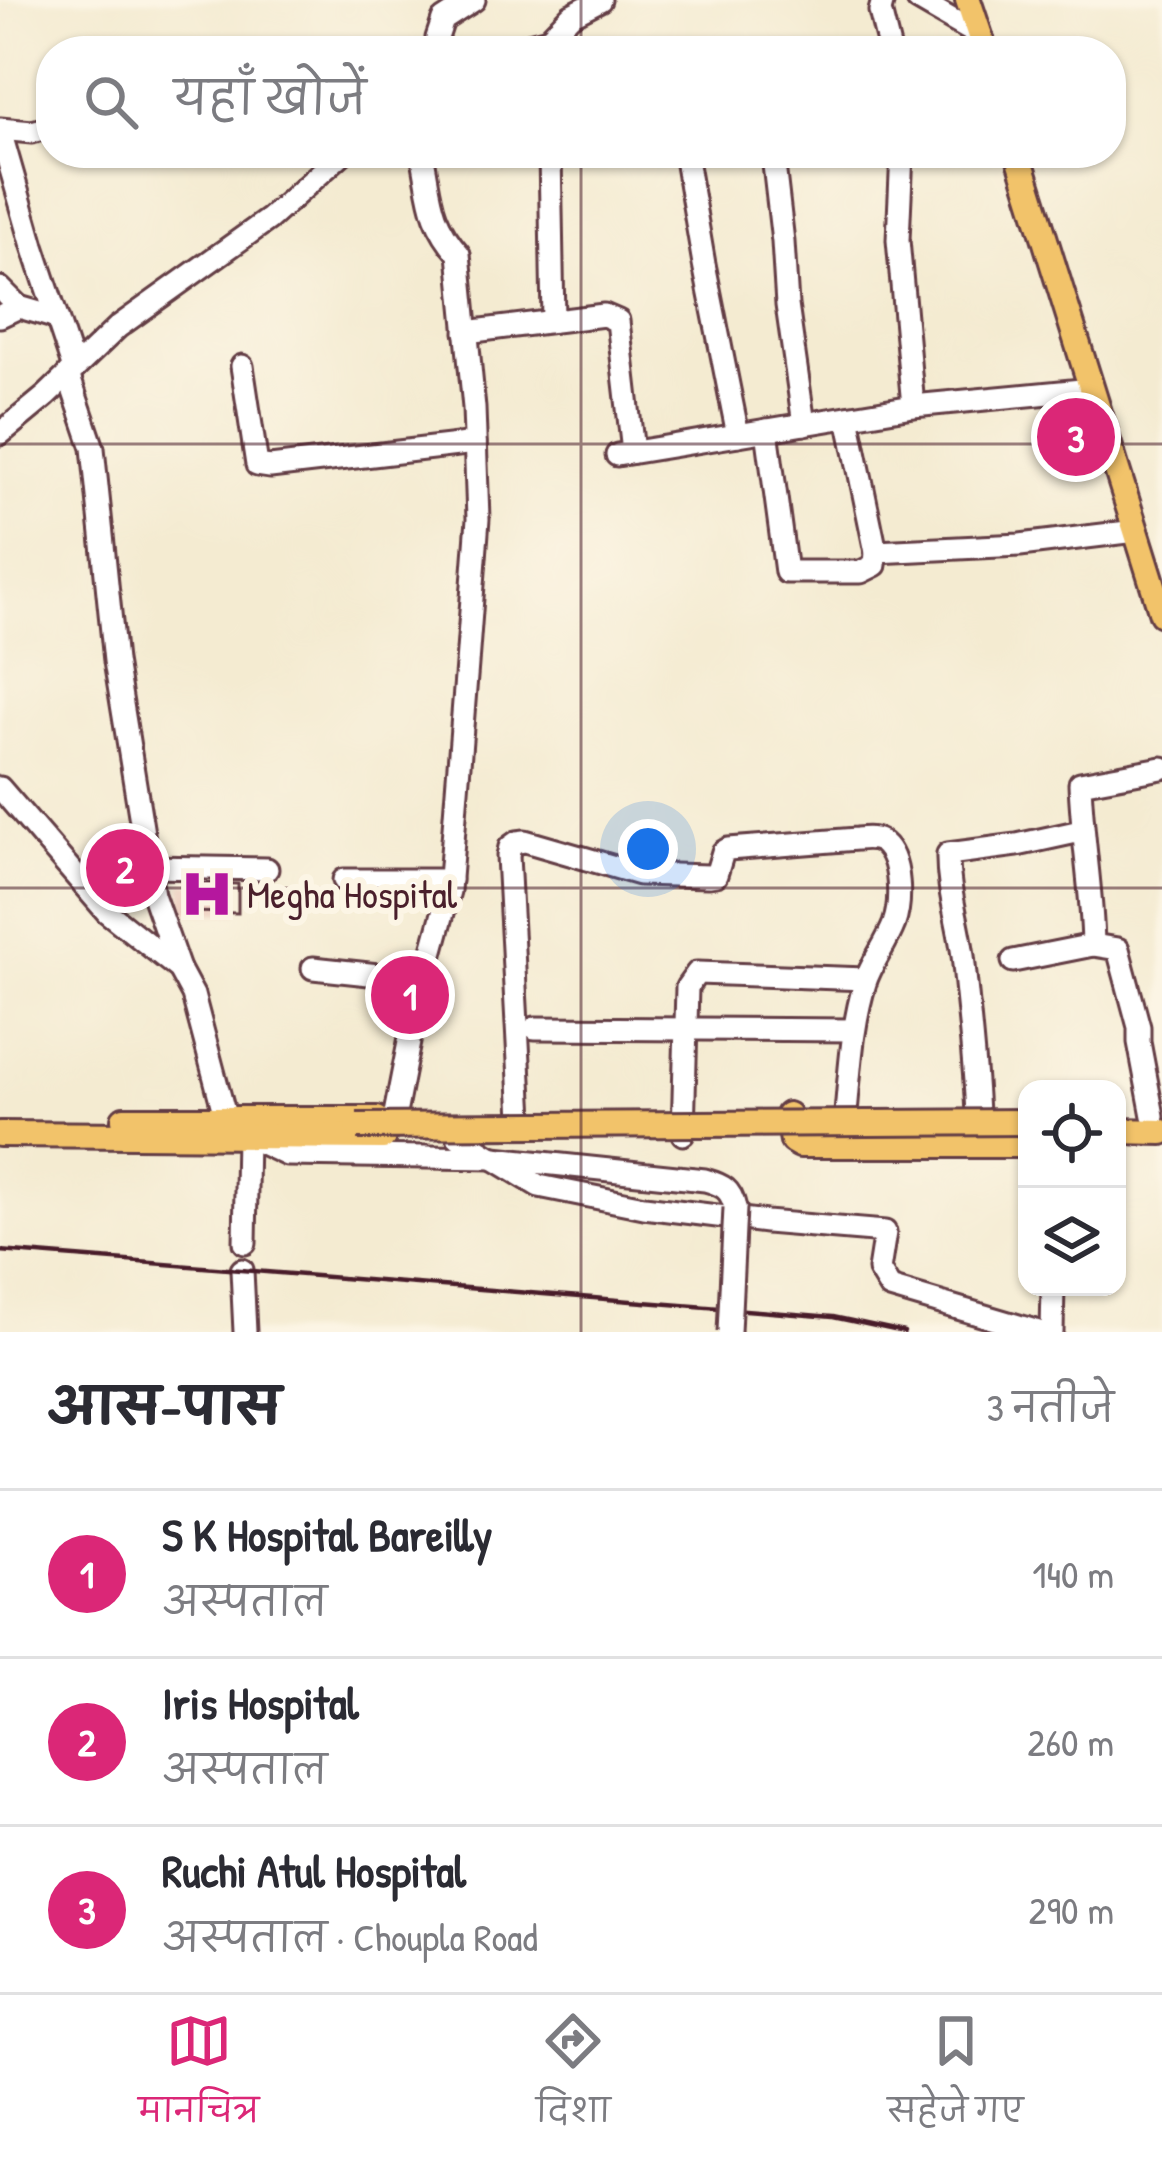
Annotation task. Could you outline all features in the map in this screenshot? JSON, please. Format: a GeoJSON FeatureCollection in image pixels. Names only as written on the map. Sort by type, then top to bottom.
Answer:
{"type":"FeatureCollection","features":[{"type":"Feature","properties":{"kind":"main road"},"geometry":{"type":"LineString","coordinates":[[968,0],[980,36]]}},
{"type":"Feature","properties":{"kind":"main road"},"geometry":{"type":"LineString","coordinates":[[1023,168],[1162,614]]}},
{"type":"Feature","properties":{"kind":"main road"},"geometry":{"type":"LineString","coordinates":[[793,1130],[846,1113],[977,1115],[1018,1121]]}},
{"type":"Feature","properties":{"kind":"main road"},"geometry":{"type":"LineString","coordinates":[[238,1128],[522,1118],[1018,1143]]}},
{"type":"Feature","properties":{"kind":"main road"},"geometry":{"type":"LineString","coordinates":[[0,1121],[458,1137],[683,1125]]}},
{"type":"Feature","properties":{"kind":"main road"},"geometry":{"type":"LineString","coordinates":[[0,1134],[357,1126],[1018,1122]]}},
{"type":"Feature","properties":{"kind":"main road"},"geometry":{"type":"LineString","coordinates":[[793,1130],[1018,1122]]}},
{"type":"Feature","properties":{"kind":"main road"},"geometry":{"type":"LineString","coordinates":[[1126,1124],[1160,1122]]}},
{"type":"Feature","properties":{"kind":"main road"},"geometry":{"type":"LineString","coordinates":[[1126,1147],[1162,1148]]}},
{"type":"Feature","properties":{"kind":"street"},"geometry":{"type":"LineString","coordinates":[[438,36],[447,6],[474,0]]}},
{"type":"Feature","properties":{"kind":"street"},"geometry":{"type":"LineString","coordinates":[[553,36],[568,8],[600,0]]}},
{"type":"Feature","properties":{"kind":"street"},"geometry":{"type":"LineString","coordinates":[[883,0],[880,11],[886,36]]}},
{"type":"Feature","properties":{"kind":"street"},"geometry":{"type":"LineString","coordinates":[[918,0],[971,36]]}},
{"type":"Feature","properties":{"kind":"street"},"geometry":{"type":"LineString","coordinates":[[36,131],[0,130],[93,448],[116,661],[153,895],[179,970],[194,995],[238,1128],[245,1243]]}},
{"type":"Feature","properties":{"kind":"street"},"geometry":{"type":"LineString","coordinates":[[0,434],[118,327],[269,219],[326,168]]}},
{"type":"Feature","properties":{"kind":"street"},"geometry":{"type":"LineString","coordinates":[[394,1119],[450,880],[478,519],[459,254],[432,214],[424,168]]}},
{"type":"Feature","properties":{"kind":"street"},"geometry":{"type":"LineString","coordinates":[[550,168],[553,321]]}},
{"type":"Feature","properties":{"kind":"street"},"geometry":{"type":"LineString","coordinates":[[688,168],[738,435]]}},
{"type":"Feature","properties":{"kind":"street"},"geometry":{"type":"LineString","coordinates":[[774,168],[804,424]]}},
{"type":"Feature","properties":{"kind":"street"},"geometry":{"type":"LineString","coordinates":[[901,168],[898,240],[913,406]]}},
{"type":"Feature","properties":{"kind":"street"},"geometry":{"type":"LineString","coordinates":[[0,288],[9,311],[57,319]]}},
{"type":"Feature","properties":{"kind":"street"},"geometry":{"type":"LineString","coordinates":[[466,332],[604,314],[618,321],[625,453],[913,406],[1092,389]]}},
{"type":"Feature","properties":{"kind":"street"},"geometry":{"type":"LineString","coordinates":[[242,366],[257,465],[475,443]]}},
{"type":"Feature","properties":{"kind":"street"},"geometry":{"type":"LineString","coordinates":[[767,430],[786,572],[860,572],[875,565],[876,552],[848,417]]}},
{"type":"Feature","properties":{"kind":"street"},"geometry":{"type":"LineString","coordinates":[[876,552],[1020,545],[1136,531]]}},
{"type":"Feature","properties":{"kind":"street"},"geometry":{"type":"LineString","coordinates":[[1093,944],[1080,783],[1162,768]]}},
{"type":"Feature","properties":{"kind":"street"},"geometry":{"type":"LineString","coordinates":[[0,788],[107,912],[179,970]]}},
{"type":"Feature","properties":{"kind":"street"},"geometry":{"type":"LineString","coordinates":[[977,1115],[974,1046],[948,854],[1082,831]]}},
{"type":"Feature","properties":{"kind":"street"},"geometry":{"type":"LineString","coordinates":[[522,1118],[508,856],[517,842],[536,842],[639,874],[709,876],[716,874],[728,849],[856,838],[882,842],[897,875],[898,912],[866,979],[854,1030],[846,1113]]}},
{"type":"Feature","properties":{"kind":"street"},"geometry":{"type":"LineString","coordinates":[[148,867],[267,869]]}},
{"type":"Feature","properties":{"kind":"street"},"geometry":{"type":"LineString","coordinates":[[344,880],[450,880]]}},
{"type":"Feature","properties":{"kind":"street"},"geometry":{"type":"LineString","coordinates":[[1013,961],[1093,944],[1118,949],[1160,1122]]}},
{"type":"Feature","properties":{"kind":"street"},"geometry":{"type":"LineString","coordinates":[[313,968],[425,980]]}},
{"type":"Feature","properties":{"kind":"street"},"geometry":{"type":"LineString","coordinates":[[683,1125],[686,987],[697,973],[866,979]]}},
{"type":"Feature","properties":{"kind":"street"},"geometry":{"type":"LineString","coordinates":[[535,1028],[854,1030]]}},
{"type":"Feature","properties":{"kind":"street"},"geometry":{"type":"LineString","coordinates":[[238,1128],[287,1155],[495,1158],[722,1185],[733,1194],[735,1208],[729,1332]]}},
{"type":"Feature","properties":{"kind":"street"},"geometry":{"type":"LineString","coordinates":[[458,1137],[539,1186],[644,1207],[885,1232],[879,1270],[890,1288],[1039,1332]]}},
{"type":"Feature","properties":{"kind":"street"},"geometry":{"type":"LineString","coordinates":[[242,1270],[244,1332]]}},
{"type":"Feature","properties":{"kind":"street"},"geometry":{"type":"LineString","coordinates":[[1052,1332],[1053,1296]]}},
{"type":"Feature","properties":{"kind":"building"},"geometry":{"type":"Polygon","coordinates":[[[131,851],[135,877],[120,889],[106,871],[131,851]]]}},
{"type":"Feature","properties":{"kind":"building"},"geometry":{"type":"Polygon","coordinates":[[[182,883],[238,884],[238,913],[182,912],[182,883]]]}},
{"type":"Feature","properties":{"kind":"railway"},"geometry":{"type":"LineString","coordinates":[[0,1251],[833,1317],[904,1332]]}},
{"type":"Feature","properties":{"kind":"place","name":"Ruchi Atul Hospital"},"geometry":{"type":"Point","coordinates":[1076,437]}},
{"type":"Feature","properties":{"kind":"place","name":"Iris Hospital"},"geometry":{"type":"Point","coordinates":[125,868]}},
{"type":"Feature","properties":{"kind":"place","name":"Megha Hospital"},"geometry":{"type":"Point","coordinates":[207,894]}},
{"type":"Feature","properties":{"kind":"place","name":"S K Hospital Bareilly"},"geometry":{"type":"Point","coordinates":[410,995]}}]}
